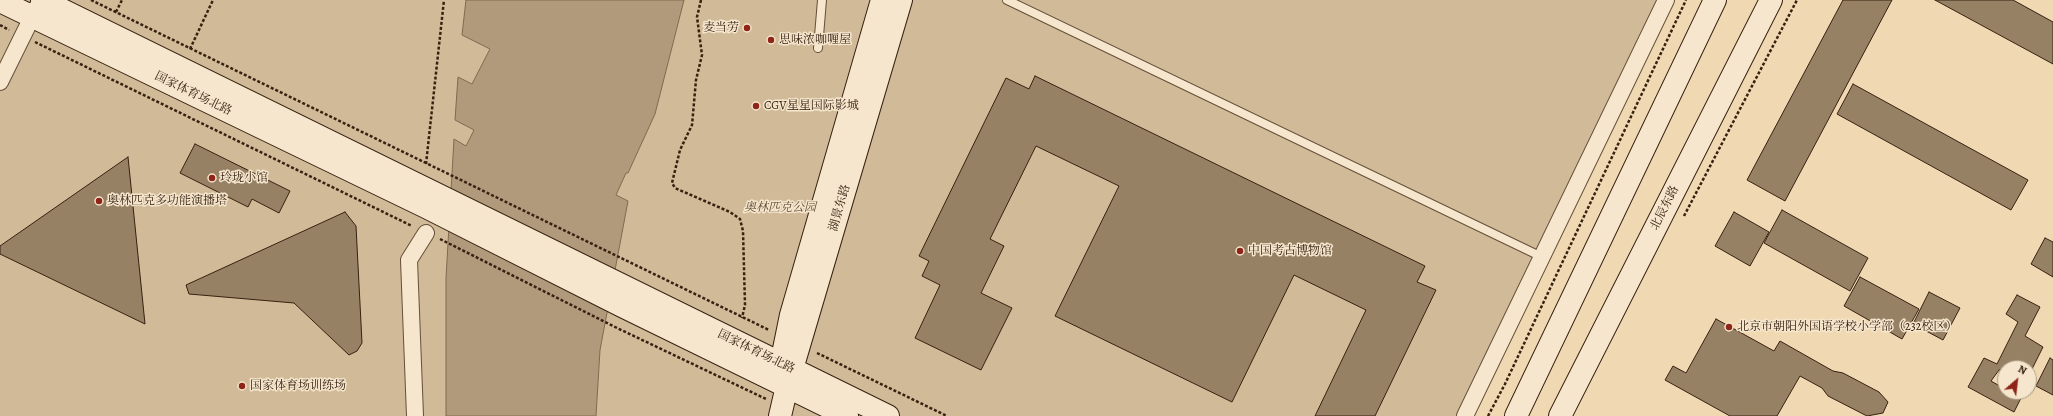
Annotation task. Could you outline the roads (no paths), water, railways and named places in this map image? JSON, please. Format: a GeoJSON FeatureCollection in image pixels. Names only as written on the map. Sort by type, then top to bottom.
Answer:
{"type":"FeatureCollection","features":[{"type":"Feature","properties":{"kind":"street","name":"湖景东路"},"geometry":{"type":"LineString","coordinates":[[784,375],[791,315],[882,0]]}},
{"type":"Feature","properties":{"kind":"street","name":"湖景东路"},"geometry":{"type":"LineString","coordinates":[[773,411],[901,0]]}},
{"type":"Feature","properties":{"kind":"street"},"geometry":{"type":"LineString","coordinates":[[1465,416],[1666,0]]}},
{"type":"Feature","properties":{"kind":"street"},"geometry":{"type":"LineString","coordinates":[[1516,416],[1715,0]]}},
{"type":"Feature","properties":{"kind":"street","name":"北辰东路"},"geometry":{"type":"LineString","coordinates":[[1560,416],[1771,0]]}},
{"type":"Feature","properties":{"kind":"street","name":"国家体育场北路"},"geometry":{"type":"LineString","coordinates":[[0,1],[38,5],[378,164],[437,203],[623,297],[784,375],[888,416]]}},
{"type":"Feature","properties":{"kind":"street","name":"国家体育场北路"},"geometry":{"type":"LineString","coordinates":[[38,5],[386,187],[437,203]]}},
{"type":"Feature","properties":{"kind":"street"},"geometry":{"type":"LineString","coordinates":[[0,82],[38,5]]}},
{"type":"Feature","properties":{"kind":"street"},"geometry":{"type":"LineString","coordinates":[[415,416],[409,260],[431,235]]}},
{"type":"Feature","properties":{"kind":"street","name":"国家体育场北路"},"geometry":{"type":"LineString","coordinates":[[784,375],[847,416]]}},
{"type":"Feature","properties":{"kind":"lane"},"geometry":{"type":"LineString","coordinates":[[818,48],[822,0]]}},
{"type":"Feature","properties":{"kind":"lane"},"geometry":{"type":"LineString","coordinates":[[1008,0],[1542,256]]}},
{"type":"Feature","properties":{"kind":"place","name":"麦当劳"},"geometry":{"type":"Point","coordinates":[747,28]}},
{"type":"Feature","properties":{"kind":"place","name":"思味浓咖喱屋"},"geometry":{"type":"Point","coordinates":[771,40]}},
{"type":"Feature","properties":{"kind":"place","name":"CGV星星国际影城"},"geometry":{"type":"Point","coordinates":[756,106]}},
{"type":"Feature","properties":{"kind":"place","name":"玲珑小馆"},"geometry":{"type":"Point","coordinates":[212,178]}},
{"type":"Feature","properties":{"kind":"place","name":"奥林匹克多功能演播塔"},"geometry":{"type":"Point","coordinates":[99,201]}},
{"type":"Feature","properties":{"kind":"place","name":"中国考古博物馆"},"geometry":{"type":"Point","coordinates":[1240,251]}},
{"type":"Feature","properties":{"kind":"place","name":"北京市朝阳外国语学校小学部（232校区）"},"geometry":{"type":"Point","coordinates":[1729,327]}},
{"type":"Feature","properties":{"kind":"place","name":"国家体育场训练场"},"geometry":{"type":"Point","coordinates":[242,386]}},
{"type":"Feature","properties":{"kind":"park label","name":"奥林匹克公园"},"geometry":{"type":"Point","coordinates":[780,208]}}]}
